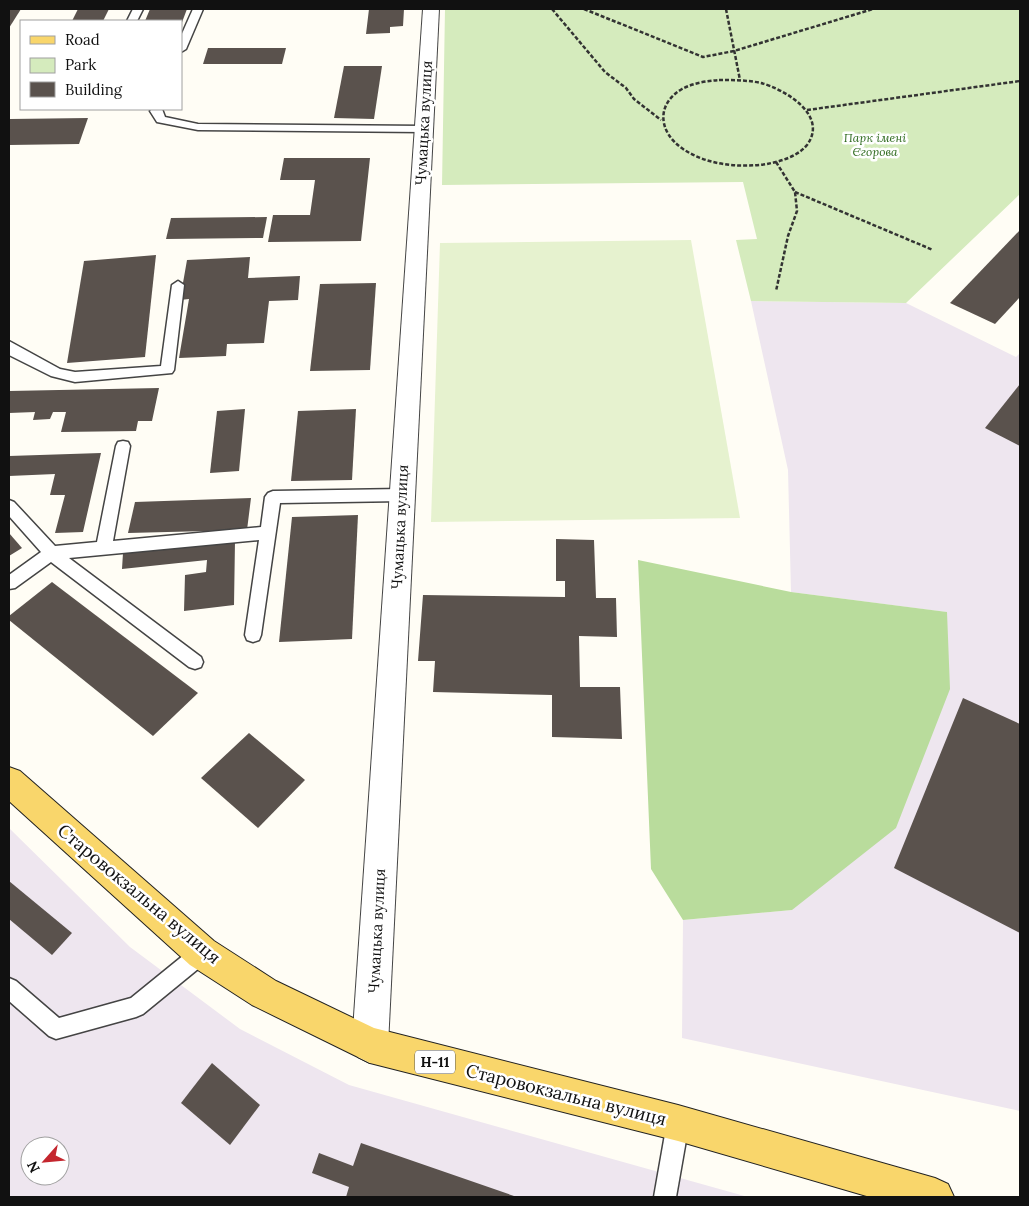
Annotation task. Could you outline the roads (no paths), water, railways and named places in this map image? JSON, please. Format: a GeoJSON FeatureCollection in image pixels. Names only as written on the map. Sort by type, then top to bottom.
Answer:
{"type":"FeatureCollection","features":[{"type":"Feature","properties":{"kind":"main road","name":"Старовокзальна вулиця"},"geometry":{"type":"LineString","coordinates":[[9,782],[202,952],[264,993],[370,1045],[678,1123],[935,1197]]}},
{"type":"Feature","properties":{"kind":"street","name":"Чумацька вулиця"},"geometry":{"type":"LineString","coordinates":[[370,1045],[431,9]]}},
{"type":"Feature","properties":{"kind":"lane"},"geometry":{"type":"LineString","coordinates":[[182,47],[198,9]]}},
{"type":"Feature","properties":{"kind":"lane"},"geometry":{"type":"LineString","coordinates":[[156,110],[161,120],[198,127],[424,129]]}},
{"type":"Feature","properties":{"kind":"lane"},"geometry":{"type":"LineString","coordinates":[[9,346],[13,352],[56,373],[75,376],[167,370],[178,286]]}},
{"type":"Feature","properties":{"kind":"lane"},"geometry":{"type":"LineString","coordinates":[[104,548],[123,446]]}},
{"type":"Feature","properties":{"kind":"lane"},"geometry":{"type":"LineString","coordinates":[[253,635],[273,497],[402,495]]}},
{"type":"Feature","properties":{"kind":"lane"},"geometry":{"type":"LineString","coordinates":[[9,506],[51,553],[195,662]]}},
{"type":"Feature","properties":{"kind":"lane"},"geometry":{"type":"LineString","coordinates":[[9,583],[51,553],[267,533]]}},
{"type":"Feature","properties":{"kind":"lane"},"geometry":{"type":"LineString","coordinates":[[9,988],[56,1028],[136,1007],[202,952]]}},
{"type":"Feature","properties":{"kind":"lane"},"geometry":{"type":"LineString","coordinates":[[665,1197],[678,1123]]}},
{"type":"Feature","properties":{"kind":"park label","name":"Парк імені Єгорова"},"geometry":{"type":"Point","coordinates":[875,145]}}]}
